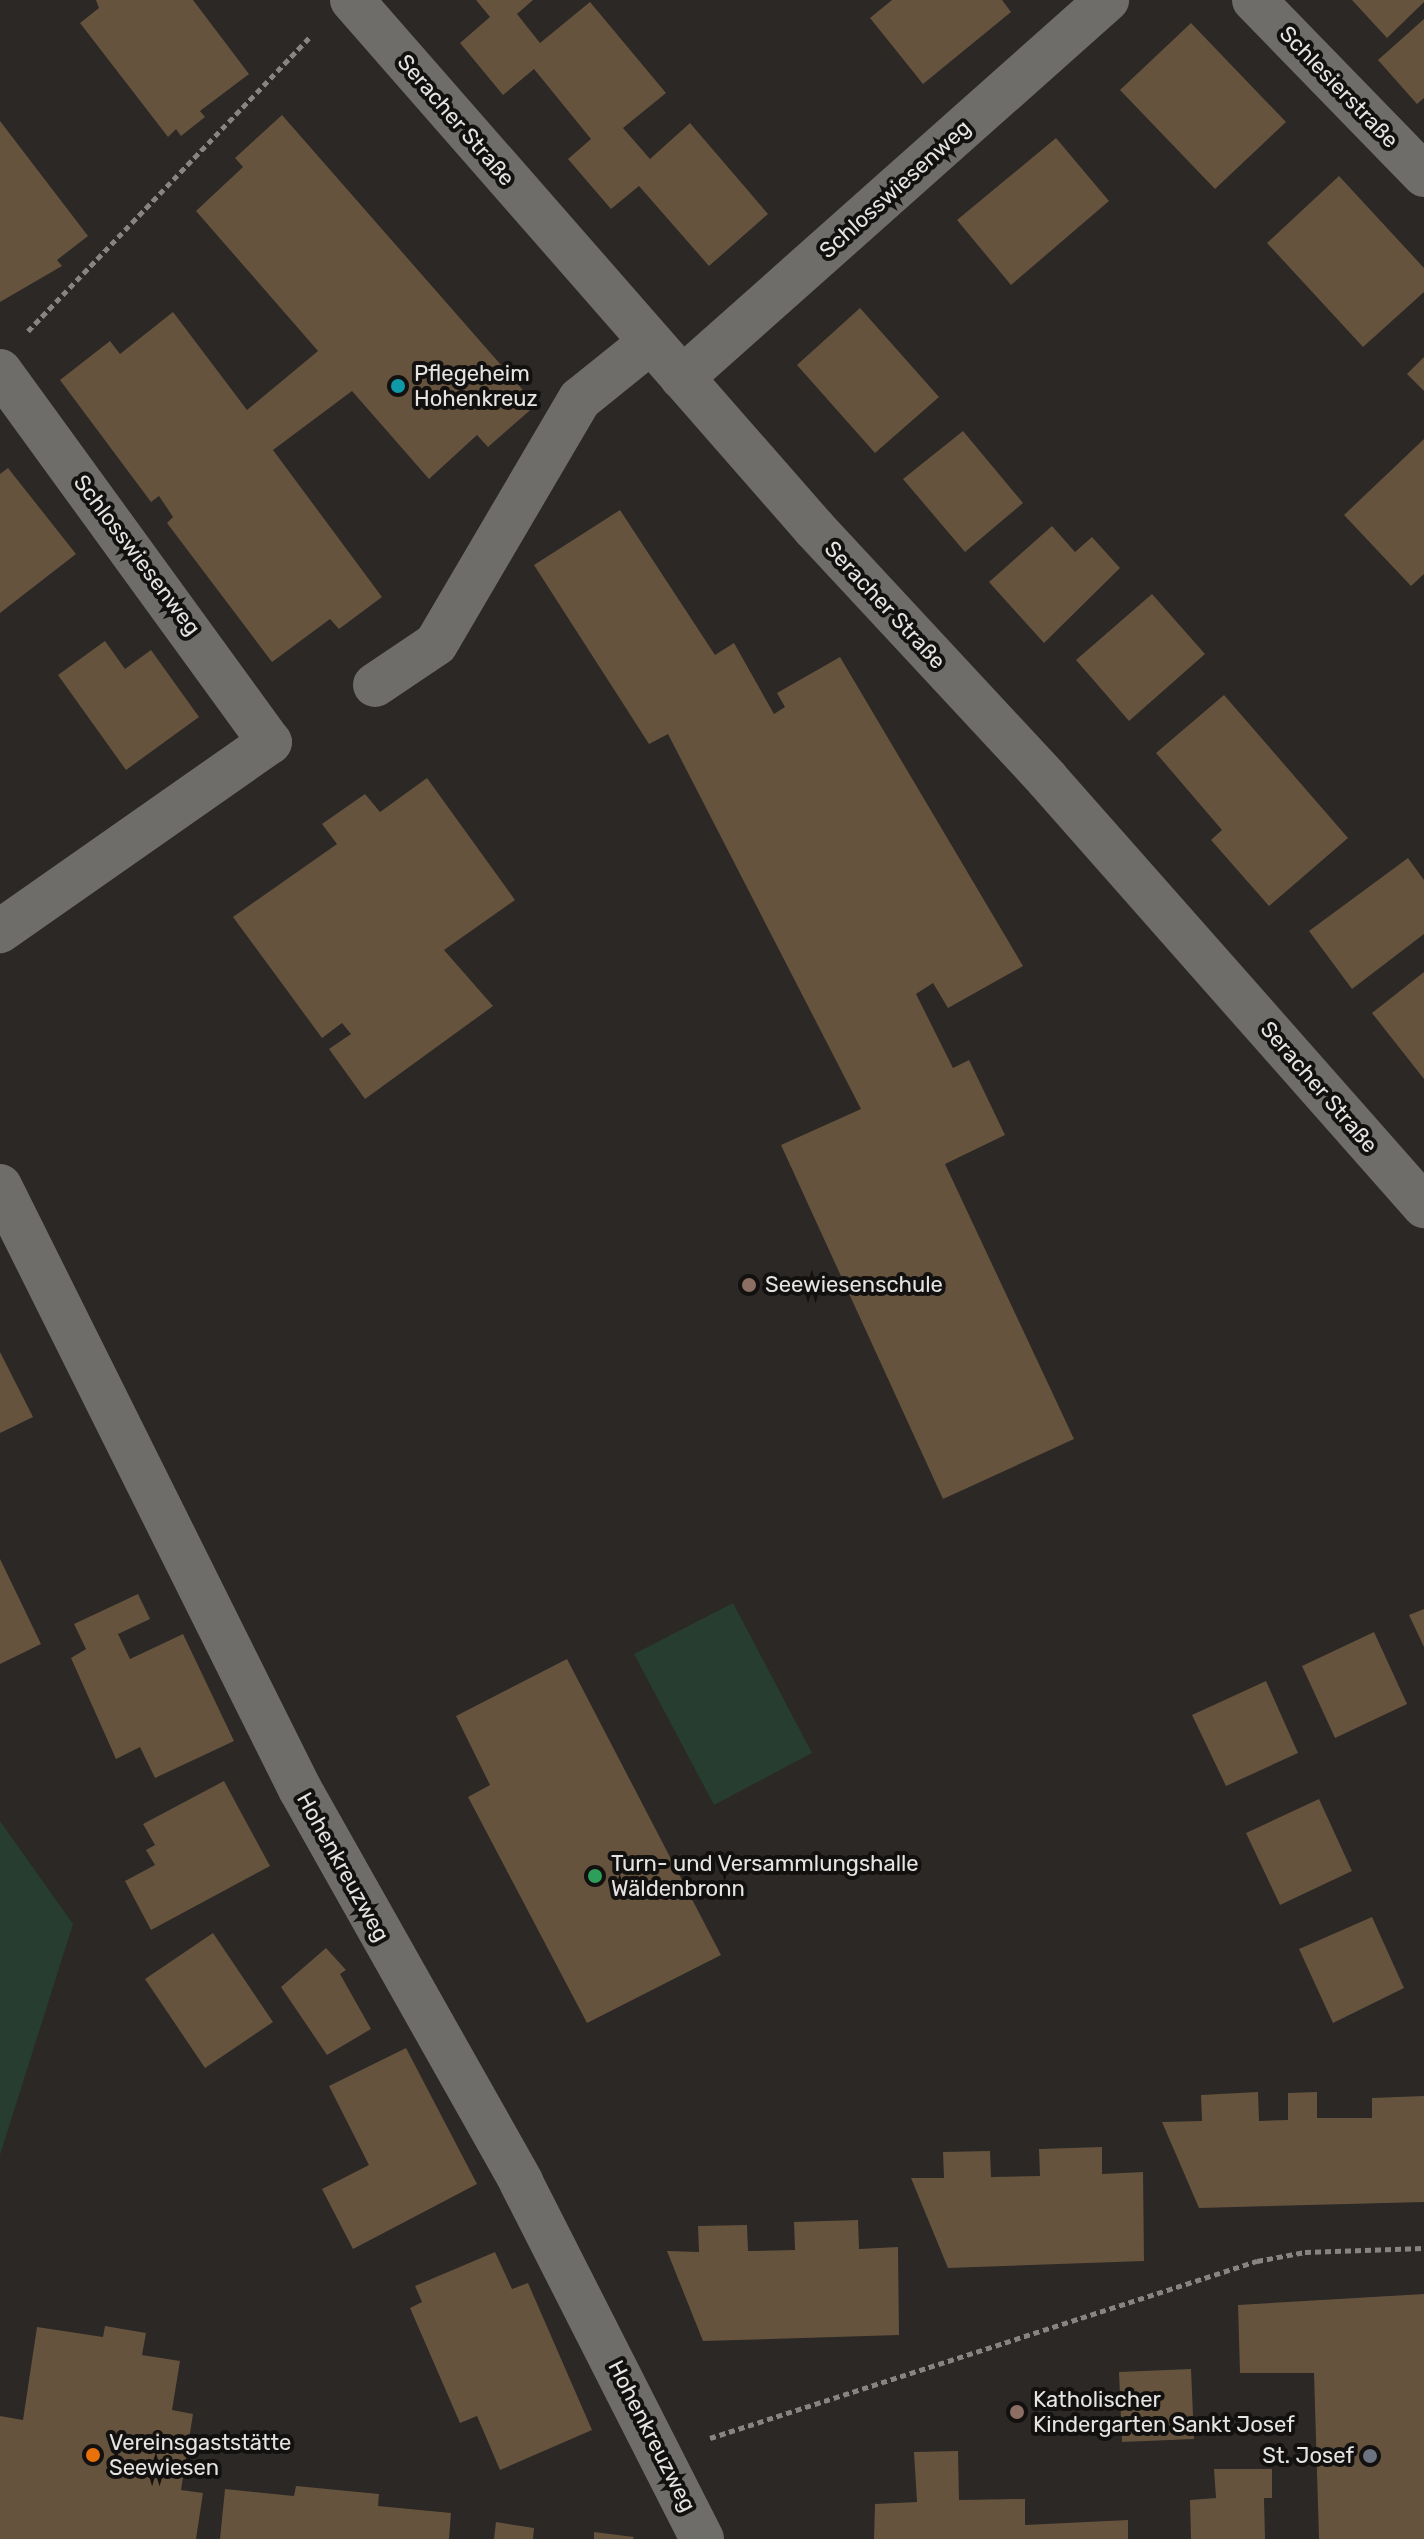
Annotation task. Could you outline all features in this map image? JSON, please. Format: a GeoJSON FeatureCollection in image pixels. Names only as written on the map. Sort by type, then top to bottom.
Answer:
{"type":"FeatureCollection","features":[{"type":"Feature","properties":{"kind":"street","name":"Schlesierstraße"},"geometry":{"type":"LineString","coordinates":[[1254,0],[1424,175]]}},
{"type":"Feature","properties":{"kind":"street","name":"Schlosswiesenweg"},"geometry":{"type":"LineString","coordinates":[[682,378],[1094,4]]}},
{"type":"Feature","properties":{"kind":"street","name":"Seracher Straße"},"geometry":{"type":"LineString","coordinates":[[338,11],[651,342],[1420,1194]]}},
{"type":"Feature","properties":{"kind":"street"},"geometry":{"type":"LineString","coordinates":[[375,685],[436,644],[580,399],[651,342]]}},
{"type":"Feature","properties":{"kind":"street","name":"Schlosswiesenweg"},"geometry":{"type":"LineString","coordinates":[[0,371],[270,742],[0,931]]}},
{"type":"Feature","properties":{"kind":"street","name":"Hohenkreuzweg"},"geometry":{"type":"LineString","coordinates":[[0,1186],[300,1789],[521,2182],[665,2457],[702,2539]]}},
{"type":"Feature","properties":{"kind":"path"},"geometry":{"type":"LineString","coordinates":[[45,312],[338,11]]}},
{"type":"Feature","properties":{"kind":"path"},"geometry":{"type":"LineString","coordinates":[[665,2457],[1257,2261],[1305,2252],[1424,2248]]}},
{"type":"Feature","properties":{"kind":"green space"},"geometry":{"type":"Polygon","coordinates":[[[733,1603],[812,1753],[714,1805],[634,1654],[733,1603]]]}},
{"type":"Feature","properties":{"kind":"green space"},"geometry":{"type":"Polygon","coordinates":[[[0,1821],[73,1924],[0,2155],[0,1821]]]}},
{"type":"Feature","properties":{"kind":"building"},"geometry":{"type":"Polygon","coordinates":[[[96,0],[193,0],[249,74],[200,111],[205,117],[181,136],[176,129],[168,137],[80,23],[99,8],[96,0]]]}},
{"type":"Feature","properties":{"kind":"building"},"geometry":{"type":"Polygon","coordinates":[[[476,0],[533,0],[517,14],[540,43],[590,2],[666,93],[623,128],[650,159],[690,123],[768,214],[709,266],[639,186],[611,209],[568,159],[591,139],[534,69],[503,95],[460,43],[490,17],[476,0]]]}},
{"type":"Feature","properties":{"kind":"building"},"geometry":{"type":"Polygon","coordinates":[[[892,0],[1002,0],[1011,12],[923,84],[870,18],[892,0]]]}},
{"type":"Feature","properties":{"kind":"building"},"geometry":{"type":"Polygon","coordinates":[[[1352,0],[1424,0],[1424,2],[1387,38],[1352,0]]]}},
{"type":"Feature","properties":{"kind":"building"},"geometry":{"type":"Polygon","coordinates":[[[1424,19],[1424,98],[1417,104],[1378,60],[1424,19]]]}},
{"type":"Feature","properties":{"kind":"building"},"geometry":{"type":"Polygon","coordinates":[[[1191,23],[1286,122],[1215,189],[1120,90],[1191,23]]]}},
{"type":"Feature","properties":{"kind":"building","name":"Pflegeheim Hohenkreuz"},"geometry":{"type":"Polygon","coordinates":[[[282,115],[536,405],[488,447],[477,435],[429,479],[352,391],[273,450],[382,597],[339,629],[330,619],[272,662],[167,523],[173,517],[159,496],[151,502],[60,380],[110,341],[120,354],[173,312],[247,410],[318,351],[196,211],[243,167],[235,158],[282,115]]]}},
{"type":"Feature","properties":{"kind":"building"},"geometry":{"type":"Polygon","coordinates":[[[0,121],[88,236],[57,260],[62,266],[0,302],[0,121]]]}},
{"type":"Feature","properties":{"kind":"building"},"geometry":{"type":"Polygon","coordinates":[[[1056,138],[1109,201],[1011,285],[957,220],[1056,138]]]}},
{"type":"Feature","properties":{"kind":"building"},"geometry":{"type":"Polygon","coordinates":[[[1339,176],[1424,268],[1424,292],[1363,347],[1267,243],[1339,176]]]}},
{"type":"Feature","properties":{"kind":"building"},"geometry":{"type":"Polygon","coordinates":[[[860,308],[939,397],[875,453],[797,365],[860,308]]]}},
{"type":"Feature","properties":{"kind":"building"},"geometry":{"type":"Polygon","coordinates":[[[1424,357],[1424,391],[1407,374],[1424,357]]]}},
{"type":"Feature","properties":{"kind":"building"},"geometry":{"type":"Polygon","coordinates":[[[963,431],[1023,503],[965,552],[903,479],[963,431]]]}},
{"type":"Feature","properties":{"kind":"building"},"geometry":{"type":"Polygon","coordinates":[[[1424,439],[1424,574],[1411,586],[1344,515],[1424,439]]]}},
{"type":"Feature","properties":{"kind":"building"},"geometry":{"type":"Polygon","coordinates":[[[8,468],[76,554],[0,613],[0,474],[8,468]]]}},
{"type":"Feature","properties":{"kind":"building"},"geometry":{"type":"Polygon","coordinates":[[[620,510],[715,655],[734,643],[774,714],[785,707],[777,693],[840,657],[1023,966],[948,1008],[933,983],[916,994],[953,1068],[969,1060],[1005,1135],[945,1164],[1074,1439],[943,1499],[781,1145],[861,1109],[668,734],[649,744],[534,565],[620,510]]]}},
{"type":"Feature","properties":{"kind":"building"},"geometry":{"type":"Polygon","coordinates":[[[1052,526],[1075,552],[1092,537],[1120,568],[1044,643],[989,582],[1052,526]]]}},
{"type":"Feature","properties":{"kind":"building"},"geometry":{"type":"Polygon","coordinates":[[[1152,594],[1205,654],[1129,721],[1076,660],[1152,594]]]}},
{"type":"Feature","properties":{"kind":"building"},"geometry":{"type":"Polygon","coordinates":[[[105,641],[125,669],[151,650],[199,717],[126,770],[58,675],[105,641]]]}},
{"type":"Feature","properties":{"kind":"building"},"geometry":{"type":"Polygon","coordinates":[[[1224,695],[1348,838],[1269,906],[1211,840],[1222,830],[1156,753],[1224,695]]]}},
{"type":"Feature","properties":{"kind":"building"},"geometry":{"type":"Polygon","coordinates":[[[427,778],[515,900],[444,950],[493,1006],[365,1099],[329,1049],[351,1034],[342,1023],[322,1038],[233,917],[337,844],[322,824],[365,794],[380,812],[427,778]]]}},
{"type":"Feature","properties":{"kind":"building"},"geometry":{"type":"Polygon","coordinates":[[[1408,858],[1424,880],[1424,934],[1352,989],[1309,931],[1408,858]]]}},
{"type":"Feature","properties":{"kind":"building"},"geometry":{"type":"Polygon","coordinates":[[[1424,972],[1424,1079],[1372,1013],[1424,972]]]}},
{"type":"Feature","properties":{"kind":"building"},"geometry":{"type":"Polygon","coordinates":[[[0,1352],[33,1417],[0,1433],[0,1352]]]}},
{"type":"Feature","properties":{"kind":"building"},"geometry":{"type":"Polygon","coordinates":[[[0,1559],[41,1644],[0,1664],[0,1559]]]}},
{"type":"Feature","properties":{"kind":"building"},"geometry":{"type":"Polygon","coordinates":[[[138,1594],[150,1619],[118,1634],[130,1659],[183,1634],[234,1741],[155,1778],[140,1747],[116,1759],[71,1658],[86,1649],[74,1624],[138,1594]]]}},
{"type":"Feature","properties":{"kind":"building"},"geometry":{"type":"Polygon","coordinates":[[[1424,1609],[1424,1647],[1409,1615],[1424,1609]]]}},
{"type":"Feature","properties":{"kind":"building"},"geometry":{"type":"Polygon","coordinates":[[[1374,1632],[1407,1704],[1335,1738],[1302,1666],[1374,1632]]]}},
{"type":"Feature","properties":{"kind":"building","name":"Turn- und Versammlungshalle Wäldenbronn"},"geometry":{"type":"Polygon","coordinates":[[[567,1659],[721,1955],[587,2023],[468,1797],[490,1785],[456,1716],[567,1659]]]}},
{"type":"Feature","properties":{"kind":"building"},"geometry":{"type":"Polygon","coordinates":[[[1266,1681],[1298,1753],[1226,1786],[1192,1715],[1266,1681]]]}},
{"type":"Feature","properties":{"kind":"building"},"geometry":{"type":"Polygon","coordinates":[[[224,1781],[270,1866],[151,1930],[125,1881],[155,1865],[146,1850],[155,1845],[143,1824],[224,1781]]]}},
{"type":"Feature","properties":{"kind":"building"},"geometry":{"type":"Polygon","coordinates":[[[1319,1799],[1352,1871],[1280,1905],[1246,1833],[1319,1799]]]}},
{"type":"Feature","properties":{"kind":"building"},"geometry":{"type":"Polygon","coordinates":[[[1372,1917],[1404,1988],[1333,2023],[1299,1949],[1372,1917]]]}},
{"type":"Feature","properties":{"kind":"building"},"geometry":{"type":"Polygon","coordinates":[[[213,1933],[273,2022],[205,2068],[145,1979],[213,1933]]]}},
{"type":"Feature","properties":{"kind":"building"},"geometry":{"type":"Polygon","coordinates":[[[326,1948],[346,1970],[340,1974],[371,2029],[327,2055],[281,1987],[326,1948]]]}},
{"type":"Feature","properties":{"kind":"building"},"geometry":{"type":"Polygon","coordinates":[[[406,2048],[477,2184],[353,2249],[322,2189],[369,2165],[329,2086],[406,2048]]]}},
{"type":"Feature","properties":{"kind":"building"},"geometry":{"type":"Polygon","coordinates":[[[1258,2092],[1259,2121],[1288,2120],[1288,2093],[1317,2092],[1317,2118],[1372,2118],[1372,2098],[1424,2096],[1424,2202],[1199,2208],[1162,2122],[1202,2121],[1201,2095],[1258,2092]]]}},
{"type":"Feature","properties":{"kind":"building"},"geometry":{"type":"Polygon","coordinates":[[[1102,2147],[1102,2174],[1143,2172],[1144,2261],[948,2268],[911,2178],[944,2178],[943,2152],[990,2151],[991,2177],[1040,2176],[1039,2149],[1102,2147]]]}},
{"type":"Feature","properties":{"kind":"building"},"geometry":{"type":"Polygon","coordinates":[[[858,2220],[859,2249],[898,2247],[899,2335],[703,2341],[667,2251],[699,2252],[698,2226],[747,2225],[748,2251],[795,2250],[794,2222],[858,2220]]]}},
{"type":"Feature","properties":{"kind":"building"},"geometry":{"type":"Polygon","coordinates":[[[495,2252],[512,2289],[528,2283],[592,2430],[500,2470],[477,2416],[460,2423],[410,2308],[422,2302],[415,2286],[495,2252]]]}},
{"type":"Feature","properties":{"kind":"building","name":"St. Josef"},"geometry":{"type":"Polygon","coordinates":[[[1424,2294],[1424,2539],[1319,2539],[1314,2373],[1240,2373],[1238,2305],[1424,2294]]]}},
{"type":"Feature","properties":{"kind":"building","name":"Vereinsgaststätte Seewiesen"},"geometry":{"type":"Polygon","coordinates":[[[105,2326],[146,2333],[142,2355],[180,2361],[172,2410],[193,2414],[181,2490],[203,2493],[196,2539],[0,2539],[0,2416],[23,2420],[37,2327],[103,2337],[105,2326]]]}},
{"type":"Feature","properties":{"kind":"building"},"geometry":{"type":"Polygon","coordinates":[[[1191,2369],[1194,2439],[1122,2442],[1119,2372],[1191,2369]]]}},
{"type":"Feature","properties":{"kind":"building","name":"Katholischer Kindergarten Sankt Josef"},"geometry":{"type":"Polygon","coordinates":[[[958,2451],[959,2500],[1025,2499],[1025,2525],[1128,2520],[1128,2539],[874,2539],[875,2504],[917,2502],[914,2452],[958,2451]]]}},
{"type":"Feature","properties":{"kind":"building"},"geometry":{"type":"Polygon","coordinates":[[[1214,2469],[1272,2469],[1272,2498],[1264,2498],[1265,2539],[1191,2539],[1190,2500],[1216,2498],[1214,2469]]]}},
{"type":"Feature","properties":{"kind":"building"},"geometry":{"type":"Polygon","coordinates":[[[296,2486],[379,2494],[378,2506],[451,2513],[449,2539],[220,2539],[225,2489],[294,2496],[296,2486]]]}},
{"type":"Feature","properties":{"kind":"building"},"geometry":{"type":"Polygon","coordinates":[[[496,2522],[534,2528],[533,2539],[494,2539],[496,2522]]]}},
{"type":"Feature","properties":{"kind":"building"},"geometry":{"type":"Polygon","coordinates":[[[594,2532],[634,2537],[594,2539],[594,2532]]]}},
{"type":"Feature","properties":{"kind":"place","name":"Pflegeheim Hohenkreuz"},"geometry":{"type":"Point","coordinates":[398,386]}},
{"type":"Feature","properties":{"kind":"place","name":"Seewiesenschule"},"geometry":{"type":"Point","coordinates":[749,1285]}},
{"type":"Feature","properties":{"kind":"place","name":"Turn- und Versammlungshalle Wäldenbronn"},"geometry":{"type":"Point","coordinates":[595,1876]}},
{"type":"Feature","properties":{"kind":"place","name":"Katholischer Kindergarten Sankt Josef"},"geometry":{"type":"Point","coordinates":[1017,2412]}},
{"type":"Feature","properties":{"kind":"place","name":"Vereinsgaststätte Seewiesen"},"geometry":{"type":"Point","coordinates":[93,2455]}},
{"type":"Feature","properties":{"kind":"place","name":"St. Josef"},"geometry":{"type":"Point","coordinates":[1370,2456]}}]}
